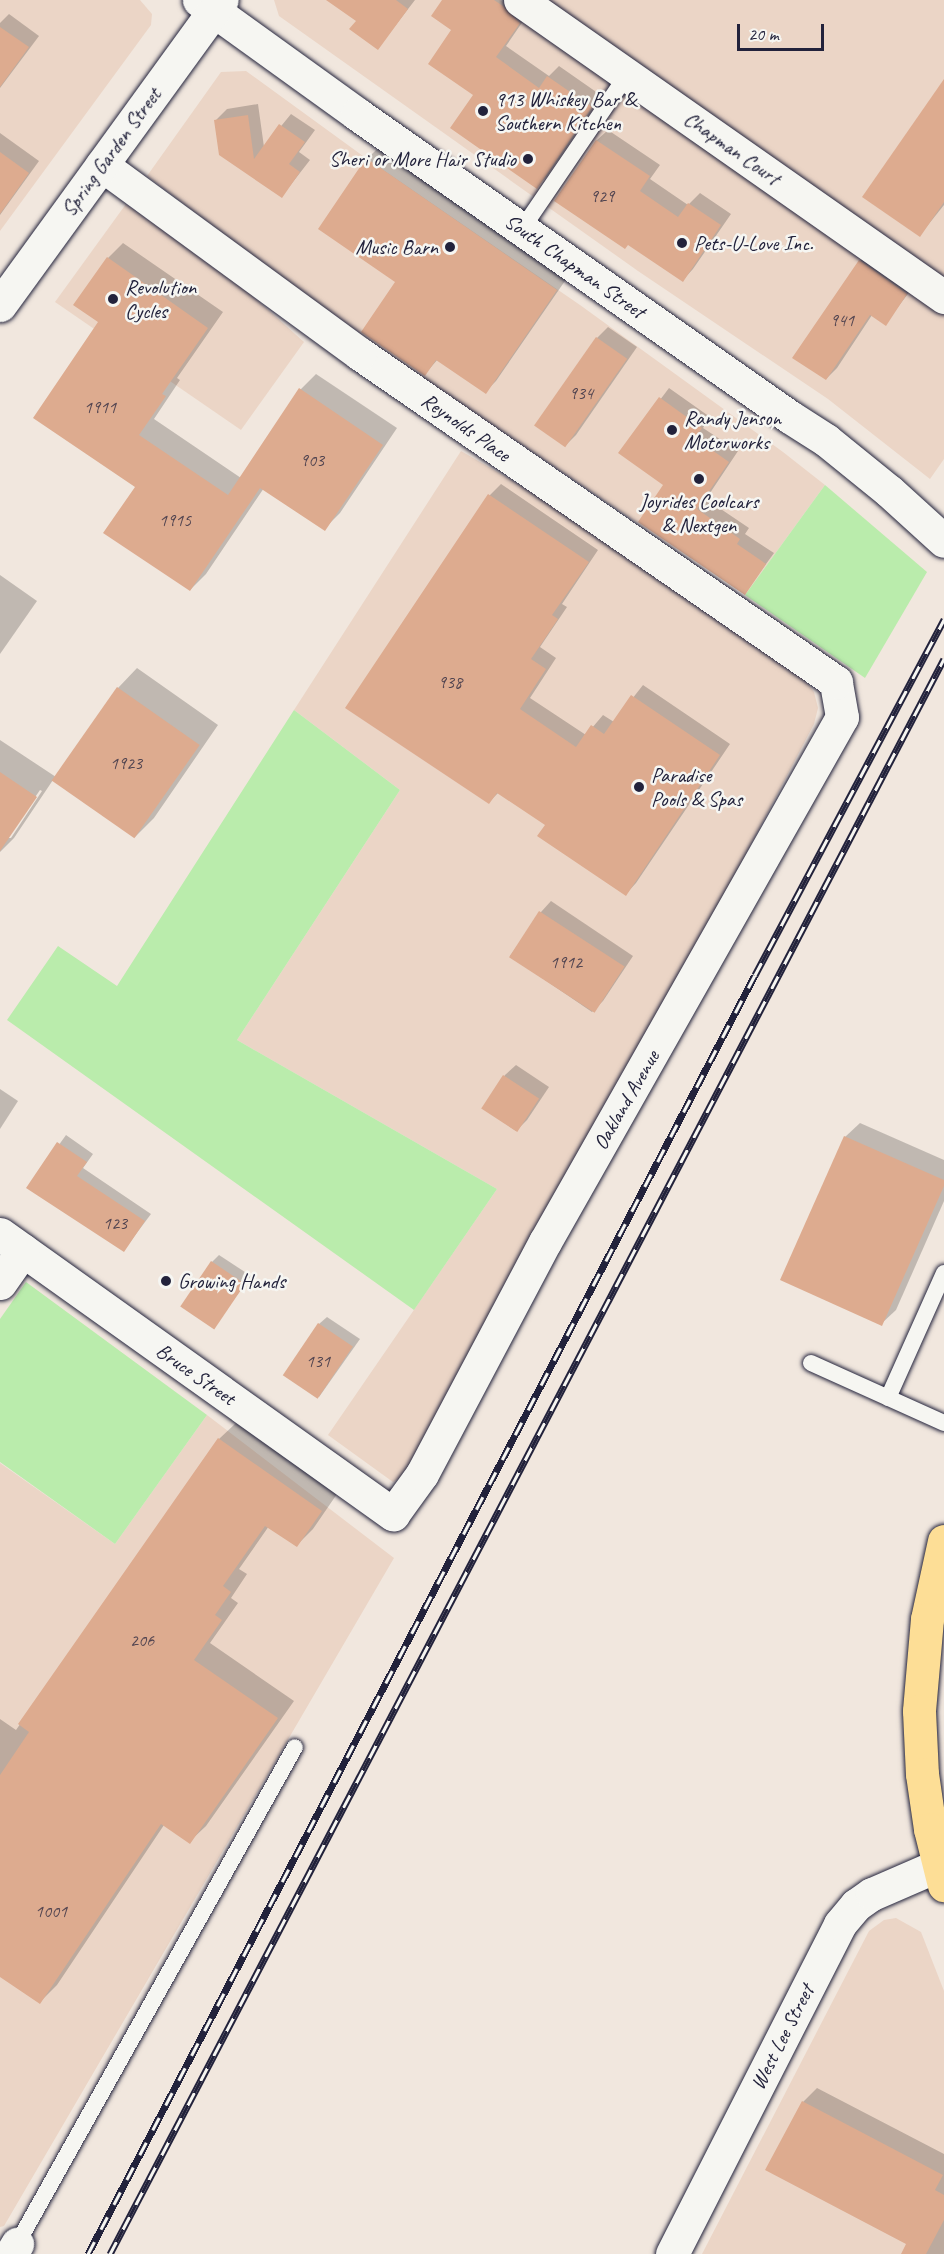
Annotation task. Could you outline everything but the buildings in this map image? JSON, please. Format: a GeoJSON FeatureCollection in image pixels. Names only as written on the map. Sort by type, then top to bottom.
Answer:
{"type":"FeatureCollection","features":[{"type":"Feature","properties":{"kind":"main road"},"geometry":{"type":"LineString","coordinates":[[942,1561],[927,1619],[919,1711],[922,1774],[942,1873]]}},
{"type":"Feature","properties":{"kind":"street","name":"Chapman Court"},"geometry":{"type":"LineString","coordinates":[[520,0],[944,297]]}},
{"type":"Feature","properties":{"kind":"street","name":"Spring Garden Street"},"geometry":{"type":"LineString","coordinates":[[0,304],[102,165],[212,4]]}},
{"type":"Feature","properties":{"kind":"street","name":"South Chapman Street"},"geometry":{"type":"LineString","coordinates":[[212,4],[522,229],[826,440],[889,490],[944,541]]}},
{"type":"Feature","properties":{"kind":"street","name":"Reynolds Place"},"geometry":{"type":"LineString","coordinates":[[102,165],[360,354],[836,682]]}},
{"type":"Feature","properties":{"kind":"street","name":"Oakland Avenue"},"geometry":{"type":"LineString","coordinates":[[393,1514],[422,1474],[516,1294],[842,717],[836,682]]}},
{"type":"Feature","properties":{"kind":"street","name":"Bruce Street"},"geometry":{"type":"LineString","coordinates":[[11,1242],[393,1514]]}},
{"type":"Feature","properties":{"kind":"street"},"geometry":{"type":"LineString","coordinates":[[0,1283],[11,1242]]}},
{"type":"Feature","properties":{"kind":"street","name":"West Lee Street"},"geometry":{"type":"LineString","coordinates":[[672,2254],[840,1924],[856,1905],[872,1894],[942,1873]]}},
{"type":"Feature","properties":{"kind":"lane"},"geometry":{"type":"LineString","coordinates":[[522,229],[627,75]]}},
{"type":"Feature","properties":{"kind":"lane"},"geometry":{"type":"LineString","coordinates":[[888,1398],[944,1273]]}},
{"type":"Feature","properties":{"kind":"lane"},"geometry":{"type":"LineString","coordinates":[[811,1363],[944,1423]]}},
{"type":"Feature","properties":{"kind":"lane"},"geometry":{"type":"LineString","coordinates":[[14,2249],[295,1747]]}},
{"type":"Feature","properties":{"kind":"shaded area"},"geometry":{"type":"Polygon","coordinates":[[[0,0],[140,0],[152,14],[151,25],[0,231],[0,0]]]}},
{"type":"Feature","properties":{"kind":"shaded area"},"geometry":{"type":"Polygon","coordinates":[[[274,0],[500,0],[944,314],[944,459],[930,479],[828,399],[638,271],[279,16],[274,0]]]}},
{"type":"Feature","properties":{"kind":"shaded area"},"geometry":{"type":"Polygon","coordinates":[[[544,0],[944,0],[944,283],[544,0]]]}},
{"type":"Feature","properties":{"kind":"shaded area"},"geometry":{"type":"Polygon","coordinates":[[[246,71],[363,156],[580,305],[825,485],[745,595],[345,326],[147,176],[221,72],[246,71]]]}},
{"type":"Feature","properties":{"kind":"shaded area"},"geometry":{"type":"Polygon","coordinates":[[[126,204],[246,290],[304,342],[241,430],[55,302],[126,204]]]}},
{"type":"Feature","properties":{"kind":"shaded area"},"geometry":{"type":"Polygon","coordinates":[[[461,451],[544,499],[798,671],[814,692],[818,708],[814,724],[689,963],[411,1472],[393,1482],[328,1435],[497,1189],[237,1040],[400,790],[294,710],[461,451]]]}},
{"type":"Feature","properties":{"kind":"shaded area"},"geometry":{"type":"Polygon","coordinates":[[[207,1415],[394,1558],[4,2226],[0,2227],[0,1463],[115,1544],[207,1415]]]}},
{"type":"Feature","properties":{"kind":"shaded area"},"geometry":{"type":"Polygon","coordinates":[[[896,1918],[921,1932],[944,1991],[944,2254],[702,2254],[869,1931],[884,1920],[896,1918]]]}},
{"type":"Feature","properties":{"kind":"green space"},"geometry":{"type":"Polygon","coordinates":[[[825,485],[927,572],[865,678],[745,595],[825,485]]]}},
{"type":"Feature","properties":{"kind":"green space"},"geometry":{"type":"Polygon","coordinates":[[[294,710],[400,790],[237,1040],[497,1189],[414,1310],[7,1020],[58,946],[117,986],[294,710]]]}},
{"type":"Feature","properties":{"kind":"green space"},"geometry":{"type":"Polygon","coordinates":[[[26,1282],[207,1415],[115,1544],[0,1462],[0,1319],[26,1282]]]}},
{"type":"Feature","properties":{"kind":"railway"},"geometry":{"type":"LineString","coordinates":[[88,2254],[755,975],[944,619]]}},
{"type":"Feature","properties":{"kind":"railway"},"geometry":{"type":"LineString","coordinates":[[110,2254],[944,659]]}},
{"type":"Feature","properties":{"kind":"place","name":"913 Whiskey Bar & Southern Kitchen"},"geometry":{"type":"Point","coordinates":[483,111]}},
{"type":"Feature","properties":{"kind":"place","name":"Sheri or More Hair Studio"},"geometry":{"type":"Point","coordinates":[528,159]}},
{"type":"Feature","properties":{"kind":"place","name":"Pets-U-Love Inc."},"geometry":{"type":"Point","coordinates":[682,243]}},
{"type":"Feature","properties":{"kind":"place","name":"Music Barn"},"geometry":{"type":"Point","coordinates":[450,247]}},
{"type":"Feature","properties":{"kind":"place","name":"Revolution Cycles"},"geometry":{"type":"Point","coordinates":[113,299]}},
{"type":"Feature","properties":{"kind":"place","name":"Randy Jenson Motorworks"},"geometry":{"type":"Point","coordinates":[672,430]}},
{"type":"Feature","properties":{"kind":"place","name":"Joyrides Coolcars & Nextgen"},"geometry":{"type":"Point","coordinates":[699,479]}},
{"type":"Feature","properties":{"kind":"place","name":"Paradise Pools & Spas"},"geometry":{"type":"Point","coordinates":[639,787]}},
{"type":"Feature","properties":{"kind":"place","name":"Growing Hands"},"geometry":{"type":"Point","coordinates":[166,1281]}}]}
